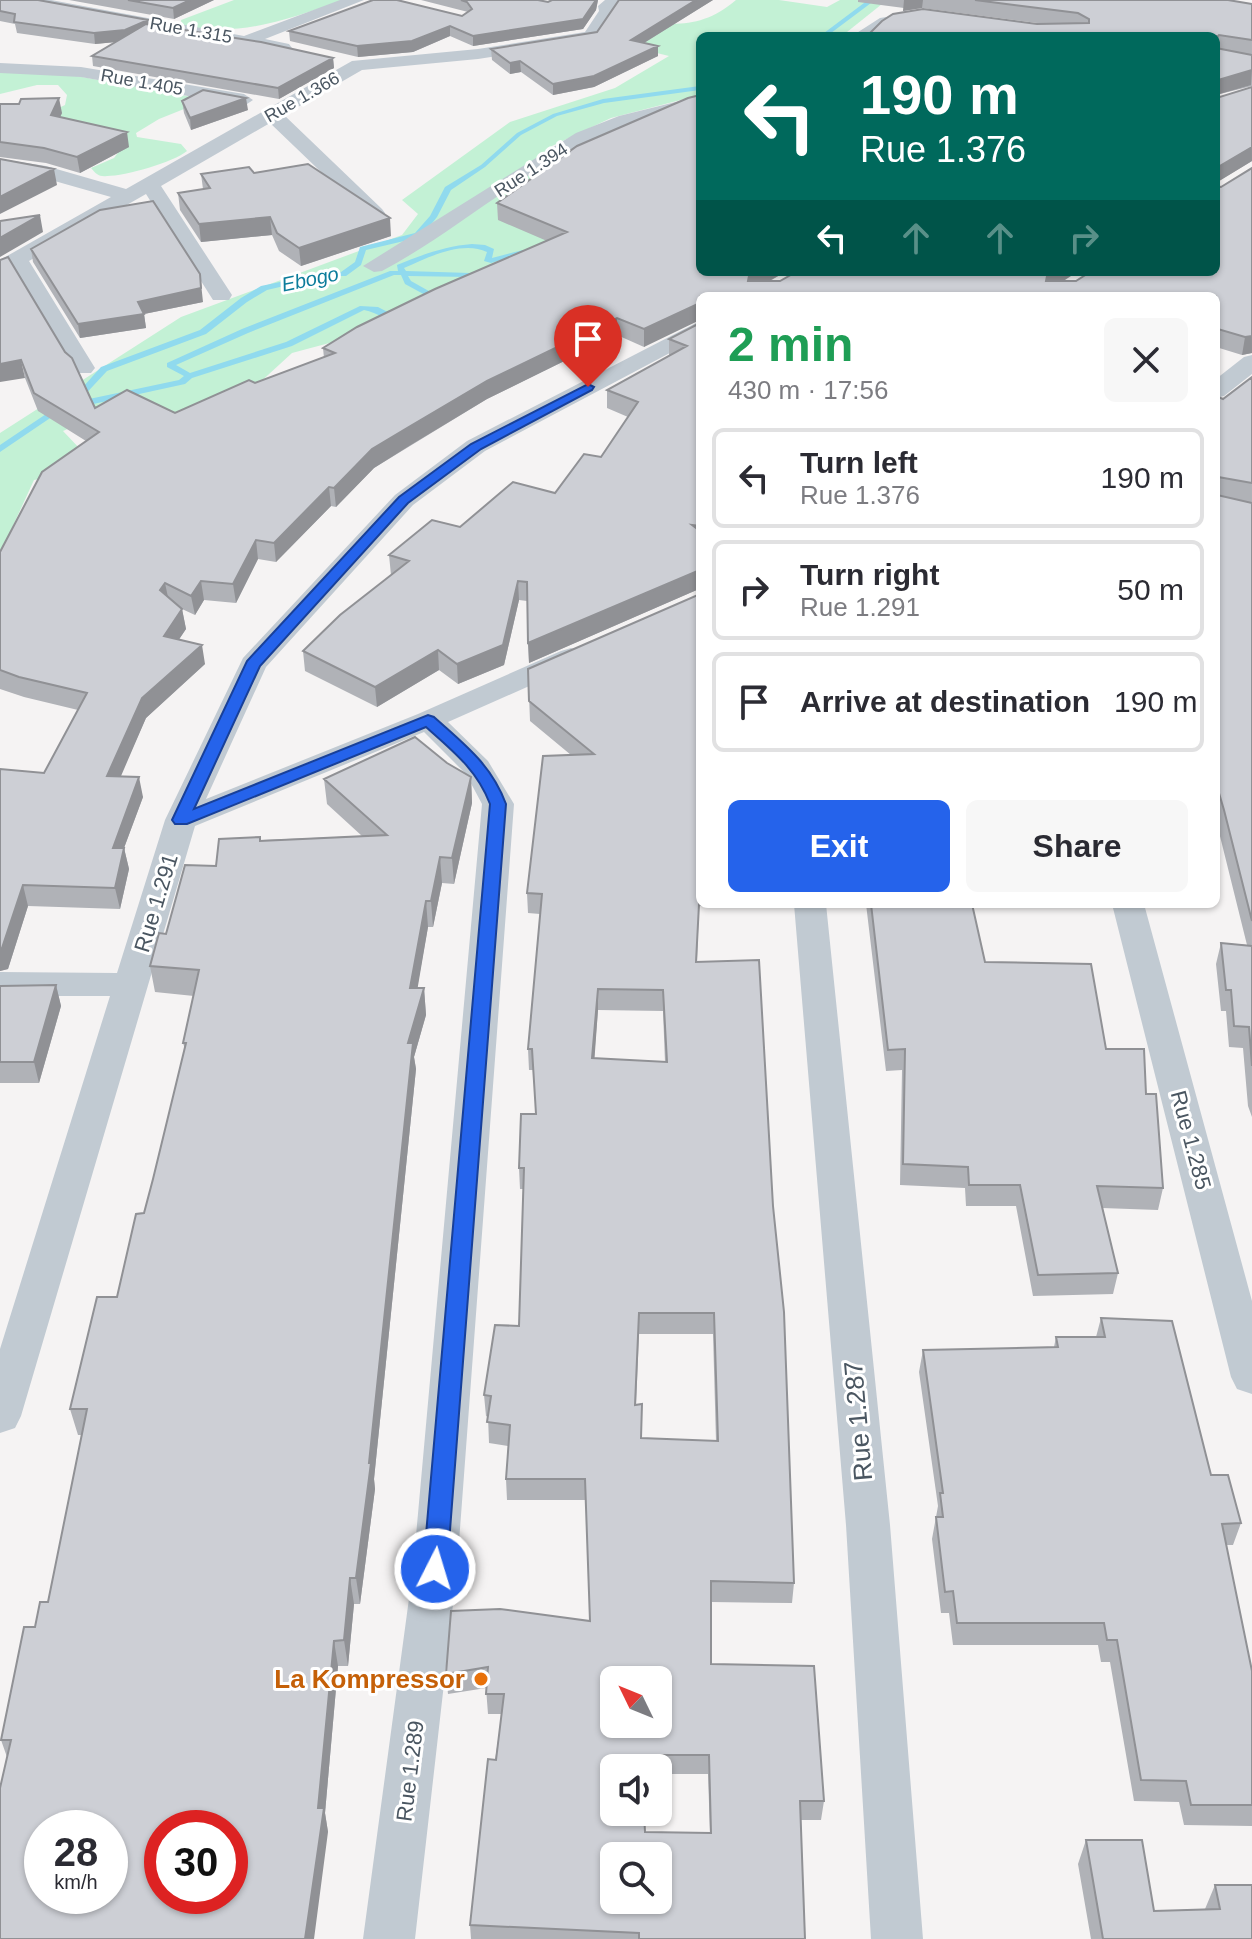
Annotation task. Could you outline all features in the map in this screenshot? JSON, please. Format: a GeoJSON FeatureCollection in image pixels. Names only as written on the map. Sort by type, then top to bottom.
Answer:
{"type":"FeatureCollection","features":[{"type":"Feature","properties":{"kind":"street","name":"Rue 1.315"},"geometry":{"type":"LineString","coordinates":[[24,0],[248,40],[303,53]]}},
{"type":"Feature","properties":{"kind":"street"},"geometry":{"type":"LineString","coordinates":[[248,40],[356,0]]}},
{"type":"Feature","properties":{"kind":"street","name":"Rue 1.366"},"geometry":{"type":"LineString","coordinates":[[8,264],[358,65],[478,54],[591,36],[601,25],[606,6],[617,0]]}},
{"type":"Feature","properties":{"kind":"street"},"geometry":{"type":"LineString","coordinates":[[868,32],[899,19],[938,18]]}},
{"type":"Feature","properties":{"kind":"street"},"geometry":{"type":"LineString","coordinates":[[330,59],[358,65]]}},
{"type":"Feature","properties":{"kind":"street","name":"Rue 1.405"},"geometry":{"type":"LineString","coordinates":[[0,68],[81,72],[278,111]]}},
{"type":"Feature","properties":{"kind":"street","name":"Rue 1.394"},"geometry":{"type":"LineString","coordinates":[[374,266],[440,231],[538,162],[584,136],[645,114],[696,103]]}},
{"type":"Feature","properties":{"kind":"street"},"geometry":{"type":"LineString","coordinates":[[278,111],[375,213]]}},
{"type":"Feature","properties":{"kind":"street"},"geometry":{"type":"LineString","coordinates":[[0,165],[46,172],[128,196]]}},
{"type":"Feature","properties":{"kind":"street"},"geometry":{"type":"LineString","coordinates":[[150,184],[221,295]]}},
{"type":"Feature","properties":{"kind":"street"},"geometry":{"type":"LineString","coordinates":[[8,264],[83,368]]}},
{"type":"Feature","properties":{"kind":"street","name":"Rue 1.291"},"geometry":{"type":"LineString","coordinates":[[0,1416],[181,820],[253,664],[404,500],[476,446],[696,330]]}},
{"type":"Feature","properties":{"kind":"street"},"geometry":{"type":"LineString","coordinates":[[1220,388],[1252,362]]}},
{"type":"Feature","properties":{"kind":"street"},"geometry":{"type":"LineString","coordinates":[[181,820],[428,720],[600,645]]}},
{"type":"Feature","properties":{"kind":"street","name":"Rue 1.289"},"geometry":{"type":"LineString","coordinates":[[389,1939],[435,1569],[498,804],[489,780],[428,720]]}},
{"type":"Feature","properties":{"kind":"street","name":"Rue 1.287"},"geometry":{"type":"LineString","coordinates":[[810,908],[868,1525],[897,1939]]}},
{"type":"Feature","properties":{"kind":"street","name":"Rue 1.285"},"geometry":{"type":"LineString","coordinates":[[1129,908],[1252,1377]]}},
{"type":"Feature","properties":{"kind":"street"},"geometry":{"type":"LineString","coordinates":[[0,984],[131,985]]}},
{"type":"Feature","properties":{"kind":"green space"},"geometry":{"type":"Polygon","coordinates":[[[234,0],[346,0],[246,28],[182,26],[181,20],[234,0]]]}},
{"type":"Feature","properties":{"kind":"green space"},"geometry":{"type":"Polygon","coordinates":[[[736,0],[779,0],[827,7],[840,0],[887,0],[847,32],[696,32],[696,96],[611,118],[552,146],[560,156],[552,175],[565,250],[408,322],[292,353],[256,386],[181,417],[125,404],[63,431],[99,469],[34,480],[0,554],[0,433],[181,317],[402,235],[418,214],[402,200],[510,122],[615,88],[669,56],[600,39],[617,18],[680,24],[708,18],[736,0]]]}},
{"type":"Feature","properties":{"kind":"green space"},"geometry":{"type":"Polygon","coordinates":[[[49,71],[192,97],[189,107],[159,119],[136,133],[137,137],[181,144],[187,151],[149,168],[102,176],[91,168],[114,158],[120,150],[0,136],[65,105],[67,95],[58,85],[37,85],[0,94],[0,73],[49,71]]]}},
{"type":"Feature","properties":{"kind":"building"},"geometry":{"type":"Polygon","coordinates":[[[0,0],[38,0],[148,20],[125,30],[94,33],[14,22],[15,14],[0,11],[0,0]]]}},
{"type":"Feature","properties":{"kind":"building"},"geometry":{"type":"Polygon","coordinates":[[[128,0],[190,0],[173,8],[128,0]]]}},
{"type":"Feature","properties":{"kind":"building"},"geometry":{"type":"Polygon","coordinates":[[[373,0],[397,0],[462,16],[472,9],[461,0],[596,0],[583,19],[473,36],[450,26],[412,41],[357,46],[289,31],[373,0]]]}},
{"type":"Feature","properties":{"kind":"building"},"geometry":{"type":"Polygon","coordinates":[[[619,0],[696,0],[631,40],[658,46],[594,76],[553,84],[520,61],[510,63],[491,49],[597,32],[619,0]]]}},
{"type":"Feature","properties":{"kind":"building"},"geometry":{"type":"Polygon","coordinates":[[[975,0],[1228,0],[1252,4],[1252,40],[1220,35],[1220,32],[871,32],[893,14],[923,9],[1037,24],[1089,23],[1089,19],[1078,13],[975,0]]]}},
{"type":"Feature","properties":{"kind":"building"},"geometry":{"type":"Polygon","coordinates":[[[146,24],[261,42],[333,58],[278,88],[92,56],[146,24]]]}},
{"type":"Feature","properties":{"kind":"building"},"geometry":{"type":"Polygon","coordinates":[[[1220,49],[1252,55],[1252,70],[1220,79],[1220,49]]]}},
{"type":"Feature","properties":{"kind":"building"},"geometry":{"type":"Polygon","coordinates":[[[1252,87],[1252,147],[1220,166],[1220,97],[1252,87]]]}},
{"type":"Feature","properties":{"kind":"building"},"geometry":{"type":"Polygon","coordinates":[[[203,90],[246,98],[190,118],[182,101],[203,90]]]}},
{"type":"Feature","properties":{"kind":"building"},"geometry":{"type":"Polygon","coordinates":[[[696,96],[696,276],[749,276],[748,281],[780,281],[789,276],[1047,276],[1046,281],[1076,281],[1084,276],[1220,276],[1220,187],[1252,168],[1252,336],[1220,330],[1220,292],[696,292],[696,305],[644,329],[617,318],[487,381],[372,449],[274,543],[256,540],[233,584],[201,581],[191,596],[165,583],[160,590],[182,609],[164,636],[202,645],[142,698],[107,776],[139,777],[113,848],[124,848],[115,888],[23,885],[0,949],[0,769],[44,773],[87,693],[0,670],[0,552],[42,472],[99,432],[34,393],[21,360],[0,364],[0,260],[8,257],[65,352],[72,358],[95,408],[127,390],[175,413],[249,380],[255,383],[335,353],[323,348],[357,327],[435,289],[567,232],[497,203],[577,146],[696,96]]]}},
{"type":"Feature","properties":{"kind":"building"},"geometry":{"type":"Polygon","coordinates":[[[59,98],[51,115],[127,132],[77,157],[44,148],[0,142],[0,104],[19,104],[21,99],[59,98]]]}},
{"type":"Feature","properties":{"kind":"building"},"geometry":{"type":"Polygon","coordinates":[[[0,159],[54,169],[0,197],[0,159]]]}},
{"type":"Feature","properties":{"kind":"building"},"geometry":{"type":"Polygon","coordinates":[[[308,164],[390,218],[299,248],[277,233],[270,217],[199,224],[178,193],[210,188],[201,174],[249,167],[254,173],[308,164]]]}},
{"type":"Feature","properties":{"kind":"building"},"geometry":{"type":"Polygon","coordinates":[[[153,201],[200,274],[201,288],[138,302],[144,314],[78,324],[31,249],[100,210],[153,201]]]}},
{"type":"Feature","properties":{"kind":"building"},"geometry":{"type":"Polygon","coordinates":[[[40,215],[0,238],[0,221],[40,215]]]}},
{"type":"Feature","properties":{"kind":"building"},"geometry":{"type":"Polygon","coordinates":[[[696,325],[696,526],[692,525],[696,528],[696,572],[528,643],[527,582],[518,581],[503,645],[457,664],[438,650],[375,687],[303,651],[340,615],[409,561],[389,555],[432,520],[460,527],[513,482],[555,493],[584,454],[601,457],[638,402],[607,390],[687,346],[669,339],[696,325]]]}},
{"type":"Feature","properties":{"kind":"building"},"geometry":{"type":"Polygon","coordinates":[[[1252,377],[1252,483],[1220,477],[1220,398],[1223,399],[1252,377]]]}},
{"type":"Feature","properties":{"kind":"building"},"geometry":{"type":"Polygon","coordinates":[[[1220,496],[1252,503],[1252,921],[1220,796],[1220,496]]]}},
{"type":"Feature","properties":{"kind":"building"},"geometry":{"type":"Polygon","coordinates":[[[696,596],[696,908],[699,908],[696,962],[759,960],[773,1206],[784,1312],[794,1583],[711,1581],[711,1664],[814,1666],[824,1801],[800,1801],[805,1939],[639,1939],[639,1933],[470,1925],[488,1759],[496,1760],[504,1694],[486,1694],[488,1667],[446,1674],[451,1611],[500,1609],[590,1621],[585,1479],[506,1479],[510,1425],[487,1422],[491,1396],[484,1395],[495,1325],[519,1326],[524,1168],[519,1168],[521,1114],[536,1114],[532,1049],[528,1049],[542,894],[527,893],[543,756],[594,754],[529,701],[528,669],[696,596]],[[598,989],[592,1058],[667,1062],[663,990],[598,989]],[[639,1313],[635,1405],[642,1404],[641,1438],[718,1441],[714,1313],[639,1313]]]}},
{"type":"Feature","properties":{"kind":"building"},"geometry":{"type":"Polygon","coordinates":[[[415,737],[447,763],[471,777],[452,858],[440,857],[431,901],[426,901],[410,988],[424,988],[408,1043],[413,1043],[371,1463],[356,1578],[350,1578],[344,1640],[334,1641],[318,1808],[324,1808],[305,1939],[0,1939],[0,1788],[11,1740],[1,1740],[24,1627],[35,1627],[40,1602],[48,1602],[87,1409],[70,1409],[97,1297],[117,1297],[136,1214],[144,1213],[186,1043],[183,1043],[199,970],[150,966],[159,933],[166,934],[185,865],[216,866],[219,839],[260,837],[260,841],[387,835],[324,779],[415,737]]]}},
{"type":"Feature","properties":{"kind":"building"},"geometry":{"type":"Polygon","coordinates":[[[871,908],[973,908],[985,962],[1091,964],[1106,1049],[1144,1049],[1146,1094],[1156,1094],[1163,1188],[1097,1186],[1118,1273],[1038,1275],[1020,1185],[969,1185],[968,1167],[903,1164],[905,1049],[888,1050],[871,908]]]}},
{"type":"Feature","properties":{"kind":"building"},"geometry":{"type":"Polygon","coordinates":[[[1221,943],[1252,946],[1252,1066],[1249,1027],[1234,1026],[1231,990],[1226,990],[1221,943]]]}},
{"type":"Feature","properties":{"kind":"building"},"geometry":{"type":"Polygon","coordinates":[[[56,985],[34,1062],[0,1062],[0,986],[56,985]]]}},
{"type":"Feature","properties":{"kind":"building"},"geometry":{"type":"Polygon","coordinates":[[[1101,1318],[1172,1321],[1211,1475],[1228,1475],[1241,1523],[1222,1524],[1252,1671],[1252,1805],[1191,1805],[1186,1781],[1141,1780],[1117,1640],[1107,1640],[1104,1623],[957,1623],[953,1591],[945,1592],[936,1517],[943,1517],[940,1493],[943,1493],[923,1350],[1058,1347],[1056,1337],[1105,1337],[1101,1318]]]}},
{"type":"Feature","properties":{"kind":"building"},"geometry":{"type":"Polygon","coordinates":[[[1086,1840],[1142,1840],[1154,1911],[1220,1909],[1215,1885],[1252,1885],[1252,1939],[1103,1939],[1086,1840]]]}},
{"type":"Feature","properties":{"kind":"waterway","name":"Ebogo"},"geometry":{"type":"LineString","coordinates":[[828,32],[872,0]]}},
{"type":"Feature","properties":{"kind":"waterway","name":"Ebogo"},"geometry":{"type":"LineString","coordinates":[[77,398],[104,369],[203,332],[264,288],[327,274],[343,274],[358,263],[363,249],[418,235],[433,217],[448,189],[483,166],[519,134],[555,115],[603,101],[696,89]]}},
{"type":"Feature","properties":{"kind":"waterway"},"geometry":{"type":"LineString","coordinates":[[403,273],[400,267],[460,247],[483,247],[491,251],[487,259],[491,261],[523,252]]}},
{"type":"Feature","properties":{"kind":"waterway"},"geometry":{"type":"LineString","coordinates":[[403,273],[470,275],[484,272]]}},
{"type":"Feature","properties":{"kind":"waterway"},"geometry":{"type":"LineString","coordinates":[[189,376],[170,365],[245,331],[393,273],[403,273]]}},
{"type":"Feature","properties":{"kind":"waterway"},"geometry":{"type":"LineString","coordinates":[[403,273],[408,282],[440,301]]}},
{"type":"Feature","properties":{"kind":"waterway"},"geometry":{"type":"LineString","coordinates":[[189,376],[289,344],[363,308],[375,309],[398,321]]}},
{"type":"Feature","properties":{"kind":"waterway"},"geometry":{"type":"LineString","coordinates":[[75,405],[182,382],[189,376]]}},
{"type":"Feature","properties":{"kind":"waterway","name":"Ebogo"},"geometry":{"type":"LineString","coordinates":[[0,449],[61,408]]}},
{"type":"Feature","properties":{"kind":"place","name":"La Kompressor"},"geometry":{"type":"Point","coordinates":[481,1679]}},
{"type":"Feature","properties":{"kind":"route"},"geometry":{"type":"LineString","coordinates":[[435,1569],[498,804],[489,780],[428,720],[181,820],[253,664],[404,500],[476,446],[588,387]]}}]}
